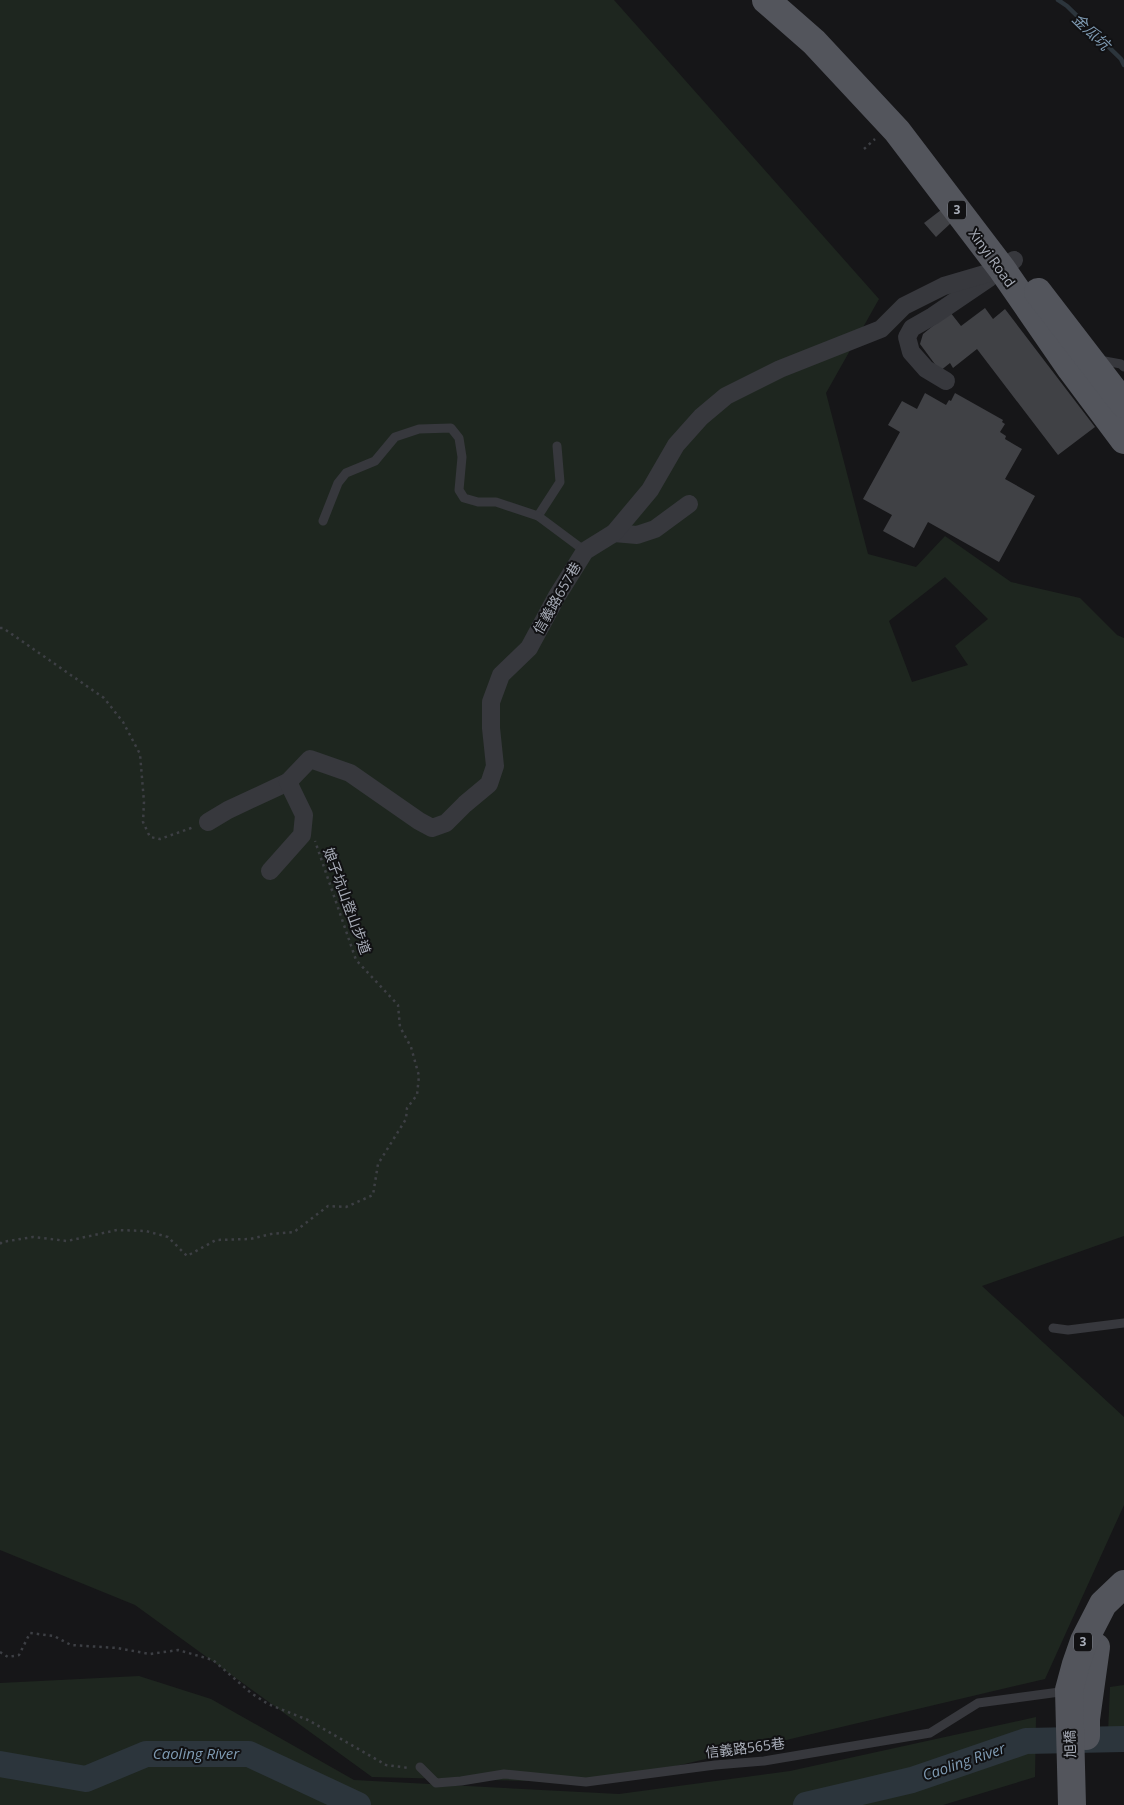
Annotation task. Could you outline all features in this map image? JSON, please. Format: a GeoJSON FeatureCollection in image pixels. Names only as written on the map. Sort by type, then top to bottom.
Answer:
{"type":"FeatureCollection","features":[{"type":"Feature","properties":{"kind":"main road","name":"Xinyi Road"},"geometry":{"type":"LineString","coordinates":[[766,0],[814,42],[897,131],[1008,265]]}},
{"type":"Feature","properties":{"kind":"main road","name":"Xinyi Road"},"geometry":{"type":"LineString","coordinates":[[790,0],[827,32],[907,119],[1008,265],[1080,364],[1124,440]]}},
{"type":"Feature","properties":{"kind":"main road","name":"Xinyi Road"},"geometry":{"type":"LineString","coordinates":[[1080,364],[1124,404]]}},
{"type":"Feature","properties":{"kind":"main road","name":"3"},"geometry":{"type":"LineString","coordinates":[[1075,1707],[1076,1664],[1084,1641],[1103,1604],[1124,1584]]}},
{"type":"Feature","properties":{"kind":"main road","name":"3"},"geometry":{"type":"LineString","coordinates":[[1075,1707],[1096,1646],[1124,1607]]}},
{"type":"Feature","properties":{"kind":"main road","name":"旭橋"},"geometry":{"type":"LineString","coordinates":[[1075,1707],[1082,1787]]}},
{"type":"Feature","properties":{"kind":"main road","name":"3"},"geometry":{"type":"LineString","coordinates":[[1072,1805],[1082,1787]]}},
{"type":"Feature","properties":{"kind":"street"},"geometry":{"type":"LineString","coordinates":[[946,381],[926,369],[911,352],[907,337],[912,328],[1008,265]]}},
{"type":"Feature","properties":{"kind":"street","name":"信義路657巷"},"geometry":{"type":"LineString","coordinates":[[288,782],[310,759],[350,773],[419,822],[432,828],[446,823],[489,784],[495,766],[491,728],[491,702],[502,675],[529,648],[557,596],[585,551],[614,533],[650,490],[676,445],[701,417],[726,396],[780,369],[880,329],[904,306],[944,286],[1008,265]]}},
{"type":"Feature","properties":{"kind":"street"},"geometry":{"type":"LineString","coordinates":[[614,533],[637,535],[655,529],[689,504]]}},
{"type":"Feature","properties":{"kind":"street"},"geometry":{"type":"LineString","coordinates":[[208,822],[228,810],[288,782],[304,815],[302,835],[270,871]]}},
{"type":"Feature","properties":{"kind":"lane"},"geometry":{"type":"LineString","coordinates":[[1080,364],[1121,364],[1124,367]]}},
{"type":"Feature","properties":{"kind":"lane"},"geometry":{"type":"LineString","coordinates":[[323,521],[338,483],[346,473],[375,461],[395,437],[419,429],[451,428],[459,438],[462,457],[459,490],[464,498],[478,502],[496,502],[538,516],[585,551]]}},
{"type":"Feature","properties":{"kind":"lane"},"geometry":{"type":"LineString","coordinates":[[538,516],[560,482],[557,446]]}},
{"type":"Feature","properties":{"kind":"lane"},"geometry":{"type":"LineString","coordinates":[[1054,1328],[1068,1330],[1124,1323]]}},
{"type":"Feature","properties":{"kind":"lane","name":"信義路565巷"},"geometry":{"type":"LineString","coordinates":[[420,1767],[436,1783],[504,1774],[586,1782],[715,1765],[764,1761],[930,1733],[978,1703],[1075,1707]]}},
{"type":"Feature","properties":{"kind":"path"},"geometry":{"type":"LineString","coordinates":[[0,628],[3,628],[104,698],[123,722],[140,754],[144,802],[143,822],[150,836],[160,839],[208,822]]}},
{"type":"Feature","properties":{"kind":"path","name":"娘子坑山登山步道"},"geometry":{"type":"LineString","coordinates":[[0,1244],[2,1242],[33,1237],[67,1241],[117,1230],[146,1231],[168,1237],[187,1256],[216,1240],[250,1240],[271,1234],[294,1232],[328,1206],[346,1207],[373,1195],[378,1164],[406,1119],[407,1108],[417,1094],[419,1076],[411,1047],[400,1027],[398,1005],[356,960],[319,851],[304,815]]}},
{"type":"Feature","properties":{"kind":"path"},"geometry":{"type":"LineString","coordinates":[[0,1652],[8,1658],[19,1655],[30,1633],[54,1636],[71,1645],[117,1648],[150,1654],[178,1650],[198,1655],[213,1660],[251,1694],[268,1704],[308,1720],[386,1766],[420,1767]]}},
{"type":"Feature","properties":{"kind":"shaded area"},"geometry":{"type":"Polygon","coordinates":[[[0,0],[614,0],[879,299],[826,393],[868,554],[916,567],[945,536],[1011,582],[1080,598],[1117,635],[1124,638],[1124,1236],[982,1286],[1124,1417],[1124,1505],[1045,1679],[604,1783],[372,1777],[135,1605],[0,1550],[0,0]],[[945,577],[889,621],[912,682],[968,665],[955,646],[988,619],[945,577]]]}},
{"type":"Feature","properties":{"kind":"shaded area"},"geometry":{"type":"Polygon","coordinates":[[[139,1676],[211,1699],[354,1780],[619,1794],[790,1771],[1036,1717],[1035,1777],[943,1805],[0,1805],[0,1683],[139,1676]]]}},
{"type":"Feature","properties":{"kind":"shaded area"},"geometry":{"type":"Polygon","coordinates":[[[1124,1685],[1124,1735],[1108,1733],[1110,1687],[1124,1685]]]}},
{"type":"Feature","properties":{"kind":"building"},"geometry":{"type":"Polygon","coordinates":[[[941,210],[952,222],[936,237],[924,223],[941,210]]]}},
{"type":"Feature","properties":{"kind":"building"},"geometry":{"type":"Polygon","coordinates":[[[985,308],[993,319],[1005,309],[1095,427],[1058,455],[977,349],[953,368],[950,363],[940,371],[920,344],[923,334],[950,312],[961,326],[985,308]]]}},
{"type":"Feature","properties":{"kind":"building"},"geometry":{"type":"Polygon","coordinates":[[[925,393],[946,405],[949,400],[951,401],[955,393],[1003,420],[1002,422],[1005,424],[1000,432],[1006,436],[1005,439],[1022,449],[1005,479],[1035,496],[999,562],[928,522],[914,548],[883,531],[892,515],[863,499],[900,432],[888,425],[902,401],[917,409],[925,393]]]}},
{"type":"Feature","properties":{"kind":"waterway","name":"金瓜坑"},"geometry":{"type":"LineString","coordinates":[[1058,0],[1067,6],[1121,59],[1124,65]]}},
{"type":"Feature","properties":{"kind":"waterway","name":"Caoling River"},"geometry":{"type":"LineString","coordinates":[[806,1805],[912,1780],[1026,1741],[1124,1739]]}},
{"type":"Feature","properties":{"kind":"waterway","name":"Caoling River"},"geometry":{"type":"LineString","coordinates":[[0,1764],[86,1779],[146,1754],[249,1754],[358,1805]]}}]}
